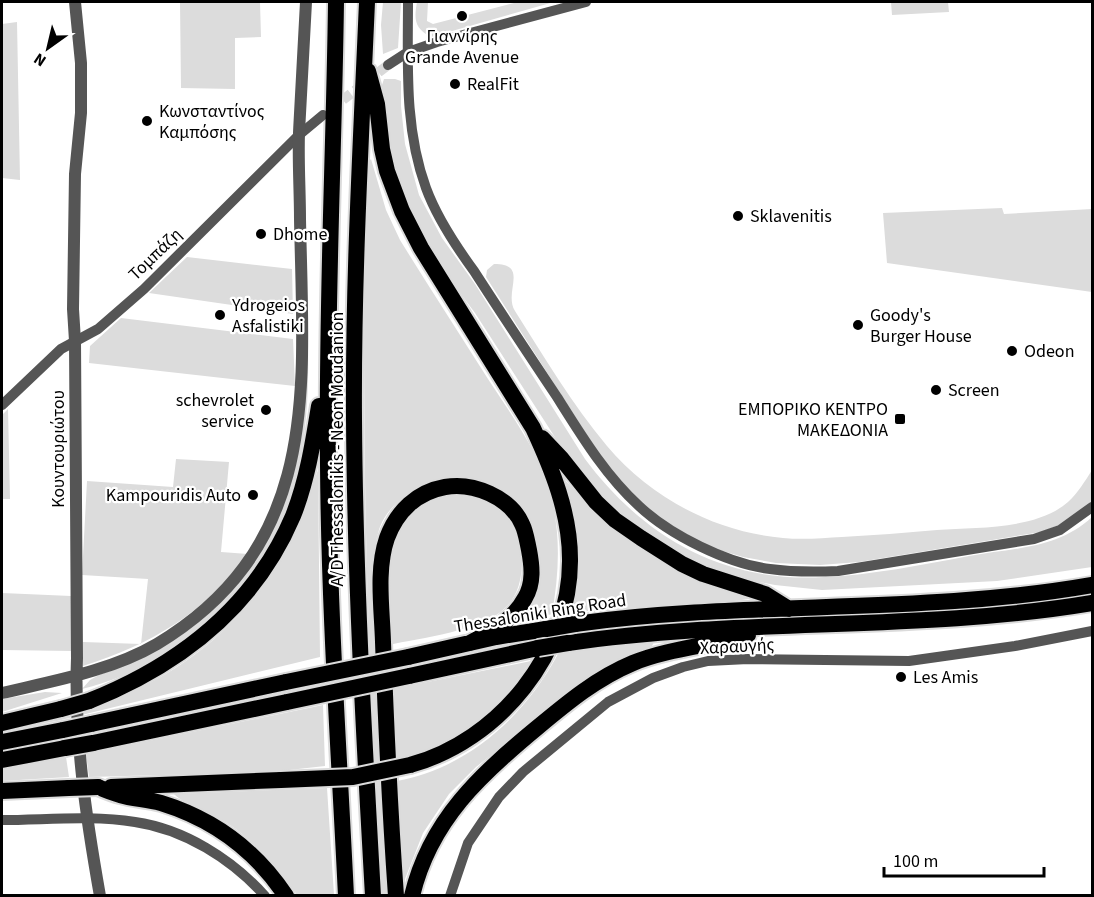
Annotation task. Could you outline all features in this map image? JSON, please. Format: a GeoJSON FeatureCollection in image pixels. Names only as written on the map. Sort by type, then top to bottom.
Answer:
{"type":"FeatureCollection","features":[{"type":"Feature","properties":{"kind":"highway","name":"A/D Thessalonikis - Neon Moudanion"},"geometry":{"type":"LineString","coordinates":[[336,2],[327,373],[332,608],[346,896]]}},
{"type":"Feature","properties":{"kind":"highway","name":"A/D Thessalonikis - Neon Moudanion"},"geometry":{"type":"LineString","coordinates":[[367,2],[360,152],[354,418],[357,588],[373,896]]}},
{"type":"Feature","properties":{"kind":"highway"},"geometry":{"type":"LineString","coordinates":[[2,791],[353,777],[430,760],[490,724],[504,711],[529,681],[554,635],[568,586],[570,558],[568,531],[555,479],[533,428],[432,266],[402,211],[387,171],[377,104],[364,58]]}},
{"type":"Feature","properties":{"kind":"highway"},"geometry":{"type":"LineString","coordinates":[[2,723],[89,701],[143,676],[191,646],[223,619],[255,582],[283,537],[293,515],[308,468],[327,373]]}},
{"type":"Feature","properties":{"kind":"highway"},"geometry":{"type":"LineString","coordinates":[[533,428],[561,458],[596,502],[615,520],[682,564],[703,574],[765,594],[789,609]]}},
{"type":"Feature","properties":{"kind":"highway"},"geometry":{"type":"LineString","coordinates":[[396,896],[385,700],[382,555],[393,524],[402,510],[414,500],[444,487],[462,486],[478,489],[495,496],[506,504],[522,523],[532,565],[527,596],[521,605],[501,626],[470,643]]}},
{"type":"Feature","properties":{"kind":"highway","name":"Thessaloniki Ring Road"},"geometry":{"type":"LineString","coordinates":[[2,742],[470,643],[575,624],[652,616],[1016,596],[1092,585]]}},
{"type":"Feature","properties":{"kind":"highway","name":"Thessaloniki Ring Road"},"geometry":{"type":"LineString","coordinates":[[2,760],[568,643],[634,635],[992,615],[1092,603]]}},
{"type":"Feature","properties":{"kind":"highway"},"geometry":{"type":"LineString","coordinates":[[412,896],[430,844],[462,798],[513,747],[576,696],[614,672],[634,663],[777,626]]}},
{"type":"Feature","properties":{"kind":"highway"},"geometry":{"type":"LineString","coordinates":[[98,787],[122,796],[139,798],[183,811],[218,828],[257,858],[286,896]]}},
{"type":"Feature","properties":{"kind":"street","name":"Κουντουριώτου"},"geometry":{"type":"LineString","coordinates":[[75,2],[81,63],[81,113],[75,174],[73,309],[75,341],[75,688],[86,819],[100,896]]}},
{"type":"Feature","properties":{"kind":"street"},"geometry":{"type":"LineString","coordinates":[[2,693],[125,659],[156,644],[183,626],[209,604],[248,562],[272,520],[291,468],[300,415],[302,360],[299,135],[306,2]]}},
{"type":"Feature","properties":{"kind":"street"},"geometry":{"type":"LineString","coordinates":[[408,2],[409,106],[413,137],[426,188],[437,213],[453,243],[474,271],[592,452],[630,497],[660,524],[696,544],[767,569],[838,572],[1034,540],[1060,530],[1092,507]]}},
{"type":"Feature","properties":{"kind":"street"},"geometry":{"type":"LineString","coordinates":[[388,65],[408,52],[437,42],[586,2]]}},
{"type":"Feature","properties":{"kind":"street","name":"Τομπάζη"},"geometry":{"type":"LineString","coordinates":[[2,405],[61,348],[98,329],[144,289],[299,135],[323,115]]}},
{"type":"Feature","properties":{"kind":"street","name":"Χαραυγής"},"geometry":{"type":"LineString","coordinates":[[450,896],[468,843],[499,797],[523,772],[608,702],[652,678],[708,661],[748,659],[909,661],[1015,646],[1092,631]]}},
{"type":"Feature","properties":{"kind":"street"},"geometry":{"type":"LineString","coordinates":[[2,820],[86,819],[137,822],[177,834],[200,844],[248,878],[265,896]]}},
{"type":"Feature","properties":{"kind":"shaded area"},"geometry":{"type":"Polygon","coordinates":[[[180,2],[260,2],[261,37],[235,38],[235,89],[181,88],[180,2]]]}},
{"type":"Feature","properties":{"kind":"shaded area"},"geometry":{"type":"Polygon","coordinates":[[[383,2],[401,2],[398,48],[383,54],[381,25],[383,2]]]}},
{"type":"Feature","properties":{"kind":"shaded area"},"geometry":{"type":"Polygon","coordinates":[[[417,2],[428,2],[427,21],[433,24],[518,2],[554,2],[431,37],[421,30],[416,22],[417,2]]]}},
{"type":"Feature","properties":{"kind":"shaded area"},"geometry":{"type":"Polygon","coordinates":[[[891,2],[948,2],[949,12],[892,15],[891,2]]]}},
{"type":"Feature","properties":{"kind":"shaded area"},"geometry":{"type":"Polygon","coordinates":[[[17,22],[20,180],[2,178],[2,24],[17,22]]]}},
{"type":"Feature","properties":{"kind":"shaded area"},"geometry":{"type":"Polygon","coordinates":[[[384,79],[401,81],[405,144],[419,195],[442,238],[475,284],[585,459],[633,512],[660,533],[689,550],[720,563],[753,572],[787,577],[824,577],[897,569],[1034,546],[1079,528],[1092,517],[1092,567],[997,581],[822,590],[738,578],[688,560],[636,528],[608,503],[569,459],[475,313],[426,247],[395,175],[382,104],[381,88],[384,79]]]}},
{"type":"Feature","properties":{"kind":"shaded area"},"geometry":{"type":"Polygon","coordinates":[[[371,159],[386,210],[400,240],[533,450],[551,496],[558,540],[552,614],[510,625],[535,587],[540,569],[539,549],[526,518],[499,490],[482,482],[464,478],[444,478],[425,484],[406,495],[386,515],[381,525],[375,551],[374,585],[389,896],[382,895],[370,665],[366,515],[365,222],[366,164],[371,159]]]}},
{"type":"Feature","properties":{"kind":"shaded area"},"geometry":{"type":"Polygon","coordinates":[[[1002,208],[1004,214],[1092,209],[1092,292],[887,263],[883,213],[1002,208]]]}},
{"type":"Feature","properties":{"kind":"shaded area"},"geometry":{"type":"Polygon","coordinates":[[[187,257],[292,269],[293,314],[149,293],[187,257]]]}},
{"type":"Feature","properties":{"kind":"shaded area"},"geometry":{"type":"Polygon","coordinates":[[[494,264],[505,265],[511,269],[514,280],[512,304],[515,311],[570,397],[607,446],[624,465],[664,496],[709,520],[758,534],[798,539],[1005,525],[1040,518],[1055,511],[1072,498],[1092,470],[1092,502],[1072,520],[1041,532],[859,562],[820,565],[776,563],[743,557],[703,544],[658,517],[622,485],[599,454],[486,277],[487,270],[494,264]]]}},
{"type":"Feature","properties":{"kind":"shaded area"},"geometry":{"type":"Polygon","coordinates":[[[121,318],[293,339],[295,386],[89,363],[90,346],[121,318]]]}},
{"type":"Feature","properties":{"kind":"shaded area"},"geometry":{"type":"Polygon","coordinates":[[[308,350],[306,423],[296,477],[283,518],[257,564],[222,607],[182,642],[162,656],[133,671],[82,689],[90,680],[99,675],[131,663],[177,637],[216,607],[248,568],[281,509],[308,350]]]}},
{"type":"Feature","properties":{"kind":"shaded area"},"geometry":{"type":"Polygon","coordinates":[[[8,409],[10,499],[2,499],[2,415],[8,409]]]}},
{"type":"Feature","properties":{"kind":"shaded area"},"geometry":{"type":"Polygon","coordinates":[[[176,459],[229,462],[221,552],[248,554],[214,593],[195,610],[141,643],[148,579],[82,575],[87,481],[173,487],[176,459]]]}},
{"type":"Feature","properties":{"kind":"shaded area"},"geometry":{"type":"Polygon","coordinates":[[[318,470],[320,657],[57,721],[23,726],[92,706],[132,691],[182,664],[227,627],[247,606],[280,560],[301,519],[318,470]]]}},
{"type":"Feature","properties":{"kind":"shaded area"},"geometry":{"type":"Polygon","coordinates":[[[565,480],[626,538],[648,553],[694,578],[749,599],[573,612],[578,579],[578,546],[565,480]]]}},
{"type":"Feature","properties":{"kind":"shaded area"},"geometry":{"type":"Polygon","coordinates":[[[454,493],[479,497],[495,504],[514,523],[522,564],[516,592],[505,608],[482,622],[467,628],[388,645],[389,574],[392,552],[399,532],[411,515],[429,502],[454,493]]]}},
{"type":"Feature","properties":{"kind":"shaded area"},"geometry":{"type":"Polygon","coordinates":[[[2,593],[71,596],[72,651],[2,650],[2,593]]]}},
{"type":"Feature","properties":{"kind":"shaded area"},"geometry":{"type":"Polygon","coordinates":[[[83,642],[139,644],[108,657],[83,666],[83,642]]]}},
{"type":"Feature","properties":{"kind":"shaded area"},"geometry":{"type":"Polygon","coordinates":[[[654,642],[652,646],[585,680],[476,767],[449,794],[423,833],[403,884],[397,781],[447,765],[470,752],[491,736],[528,699],[558,654],[574,650],[654,642]]]}},
{"type":"Feature","properties":{"kind":"shaded area"},"geometry":{"type":"Polygon","coordinates":[[[531,661],[511,689],[479,722],[460,736],[424,754],[396,759],[393,689],[531,661]]]}},
{"type":"Feature","properties":{"kind":"shaded area"},"geometry":{"type":"Polygon","coordinates":[[[45,692],[62,693],[2,712],[2,699],[45,692]]]}},
{"type":"Feature","properties":{"kind":"shaded area"},"geometry":{"type":"Polygon","coordinates":[[[323,705],[325,766],[271,772],[89,777],[86,754],[323,705]]]}},
{"type":"Feature","properties":{"kind":"shaded area"},"geometry":{"type":"Polygon","coordinates":[[[66,757],[69,777],[2,781],[2,769],[66,757]]]}},
{"type":"Feature","properties":{"kind":"shaded area"},"geometry":{"type":"Polygon","coordinates":[[[327,788],[334,895],[297,895],[274,865],[247,838],[227,823],[174,794],[327,788]]]}},
{"type":"Feature","properties":{"kind":"tunnel"},"geometry":{"type":"LineString","coordinates":[[331,109],[388,65]]}},
{"type":"Feature","properties":{"kind":"place","name":"Γιαννίρης Grande Avenue"},"geometry":{"type":"Point","coordinates":[462,16]}},
{"type":"Feature","properties":{"kind":"place","name":"RealFit"},"geometry":{"type":"Point","coordinates":[455,84]}},
{"type":"Feature","properties":{"kind":"place","name":"Κωνσταντίνος Καμπόσης"},"geometry":{"type":"Point","coordinates":[147,121]}},
{"type":"Feature","properties":{"kind":"place","name":"Sklavenitis"},"geometry":{"type":"Point","coordinates":[738,216]}},
{"type":"Feature","properties":{"kind":"place","name":"Dhome"},"geometry":{"type":"Point","coordinates":[261,234]}},
{"type":"Feature","properties":{"kind":"place","name":"Ydrogeios Asfalistiki"},"geometry":{"type":"Point","coordinates":[220,315]}},
{"type":"Feature","properties":{"kind":"place","name":"Goody's Burger House"},"geometry":{"type":"Point","coordinates":[858,325]}},
{"type":"Feature","properties":{"kind":"place","name":"Odeon"},"geometry":{"type":"Point","coordinates":[1012,351]}},
{"type":"Feature","properties":{"kind":"place","name":"Screen"},"geometry":{"type":"Point","coordinates":[936,390]}},
{"type":"Feature","properties":{"kind":"place","name":"schevrolet service"},"geometry":{"type":"Point","coordinates":[266,410]}},
{"type":"Feature","properties":{"kind":"place","name":"ΕΜΠΟΡΙΚΟ ΚΕΝΤΡΟ ΜΑΚΕΔΟΝΙΑ"},"geometry":{"type":"Point","coordinates":[900,419]}},
{"type":"Feature","properties":{"kind":"place","name":"Kampouridis Auto"},"geometry":{"type":"Point","coordinates":[253,495]}},
{"type":"Feature","properties":{"kind":"place","name":"Les Amis"},"geometry":{"type":"Point","coordinates":[901,677]}}]}
